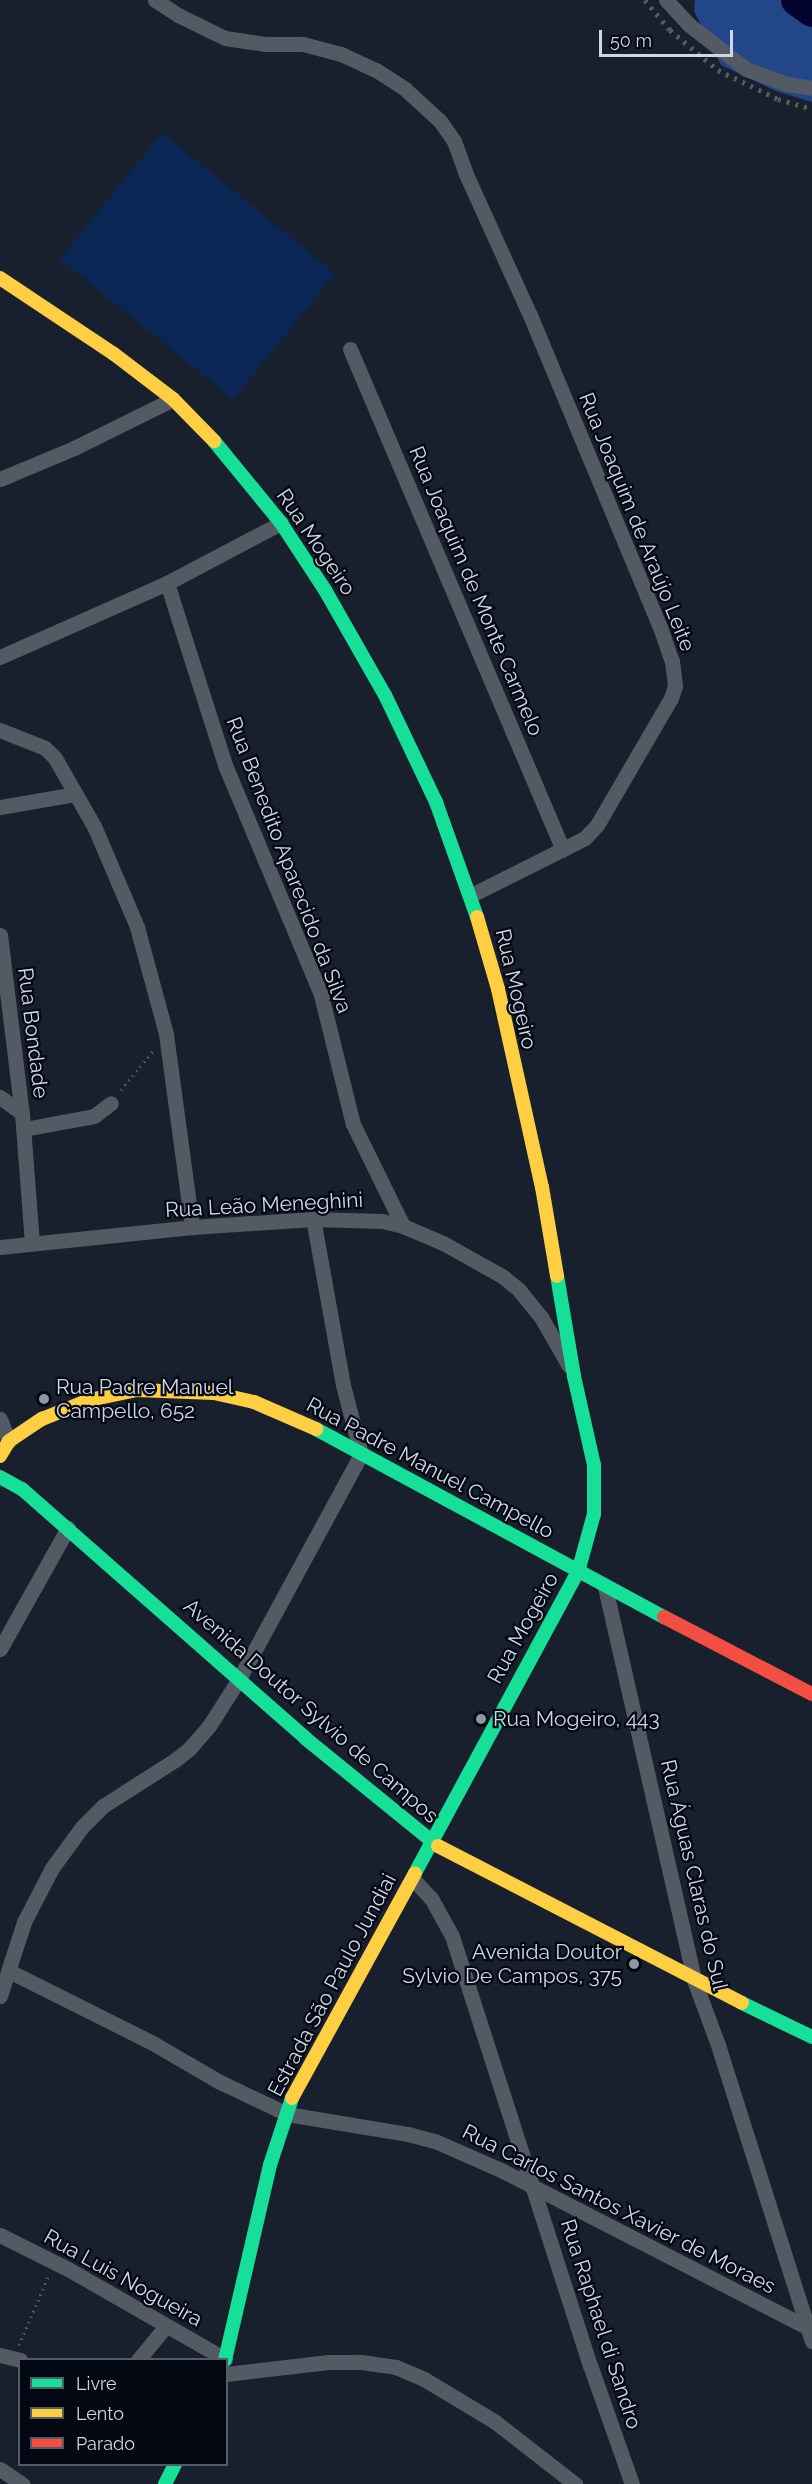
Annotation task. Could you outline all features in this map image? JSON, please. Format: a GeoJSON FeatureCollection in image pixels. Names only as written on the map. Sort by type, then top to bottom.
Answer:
{"type":"FeatureCollection","features":[{"type":"Feature","properties":{"kind":"main road","name":"Rua Mogeiro"},"geometry":{"type":"LineString","coordinates":[[0,278],[114,354],[173,399],[224,451],[281,523],[325,590],[385,695],[436,802],[471,895],[498,988],[542,1187],[574,1376],[594,1465],[594,1514],[578,1572],[431,1842]]}},
{"type":"Feature","properties":{"kind":"main road","name":"Rua Padre Manuel Campello"},"geometry":{"type":"LineString","coordinates":[[9,1441],[42,1419],[89,1400],[137,1390],[214,1393],[254,1402],[289,1415],[605,1587],[812,1694]]}},
{"type":"Feature","properties":{"kind":"main road"},"geometry":{"type":"LineString","coordinates":[[0,1456],[9,1441]]}},
{"type":"Feature","properties":{"kind":"main road","name":"Avenida Doutor Sylvio de Campos"},"geometry":{"type":"LineString","coordinates":[[0,1477],[22,1489],[363,1788],[431,1842],[694,1980],[812,2037]]}},
{"type":"Feature","properties":{"kind":"main road","name":"Estrada São Paulo Jundiai"},"geometry":{"type":"LineString","coordinates":[[225,2358],[270,2165],[287,2114],[300,2083],[413,1879],[431,1842]]}},
{"type":"Feature","properties":{"kind":"main road"},"geometry":{"type":"LineString","coordinates":[[165,2484],[174,2466]]}},
{"type":"Feature","properties":{"kind":"street","name":"Rua Joaquim de Araújo Leite"},"geometry":{"type":"LineString","coordinates":[[155,0],[178,15],[225,38],[255,43],[319,46],[361,62],[405,89],[424,104],[446,130],[454,141],[465,171],[549,358],[660,627],[672,661],[675,686],[654,729],[597,825],[585,838],[471,895]]}},
{"type":"Feature","properties":{"kind":"street"},"geometry":{"type":"LineString","coordinates":[[666,0],[688,24],[746,69],[787,84],[812,88]]}},
{"type":"Feature","properties":{"kind":"street","name":"Rua Joaquim de Monte Carmelo"},"geometry":{"type":"LineString","coordinates":[[350,349],[563,850]]}},
{"type":"Feature","properties":{"kind":"street"},"geometry":{"type":"LineString","coordinates":[[4,474],[173,399]]}},
{"type":"Feature","properties":{"kind":"street"},"geometry":{"type":"LineString","coordinates":[[0,657],[167,583],[281,523]]}},
{"type":"Feature","properties":{"kind":"street","name":"Rua Benedito Aparecido da Silva"},"geometry":{"type":"LineString","coordinates":[[167,583],[222,758],[321,995],[352,1124],[403,1226]]}},
{"type":"Feature","properties":{"kind":"street"},"geometry":{"type":"LineString","coordinates":[[0,730],[45,748],[55,758],[94,826],[137,927],[166,1034],[192,1227]]}},
{"type":"Feature","properties":{"kind":"street"},"geometry":{"type":"LineString","coordinates":[[0,807],[75,794]]}},
{"type":"Feature","properties":{"kind":"street","name":"Rua Bondade"},"geometry":{"type":"LineString","coordinates":[[0,935],[24,1129],[32,1244]]}},
{"type":"Feature","properties":{"kind":"street"},"geometry":{"type":"LineString","coordinates":[[0,1097],[22,1113]]}},
{"type":"Feature","properties":{"kind":"street"},"geometry":{"type":"LineString","coordinates":[[24,1129],[94,1116],[111,1103]]}},
{"type":"Feature","properties":{"kind":"street","name":"Rua Leão Meneghini"},"geometry":{"type":"LineString","coordinates":[[0,1248],[108,1238],[192,1227],[313,1219],[362,1218],[403,1226],[469,1256],[519,1290],[541,1317],[574,1376]]}},
{"type":"Feature","properties":{"kind":"street"},"geometry":{"type":"LineString","coordinates":[[0,1996],[33,1903],[52,1868],[82,1827],[103,1806],[189,1749],[215,1718],[240,1679],[361,1454],[343,1385],[313,1219]]}},
{"type":"Feature","properties":{"kind":"street"},"geometry":{"type":"LineString","coordinates":[[0,1419],[9,1441]]}},
{"type":"Feature","properties":{"kind":"street"},"geometry":{"type":"LineString","coordinates":[[0,1649],[68,1528]]}},
{"type":"Feature","properties":{"kind":"street","name":"Rua Águas Claras do Sul"},"geometry":{"type":"LineString","coordinates":[[605,1587],[694,1980],[811,2333]]}},
{"type":"Feature","properties":{"kind":"street","name":"Rua Raphael di Sandro"},"geometry":{"type":"LineString","coordinates":[[413,1879],[431,1898],[452,1936],[590,2365],[632,2484]]}},
{"type":"Feature","properties":{"kind":"street","name":"Rua Carlos Santos Xavier de Moraes"},"geometry":{"type":"LineString","coordinates":[[9,1971],[287,2114],[408,2134],[435,2141],[532,2185],[811,2333]]}},
{"type":"Feature","properties":{"kind":"street","name":"Rua Luis Nogueira"},"geometry":{"type":"LineString","coordinates":[[0,2235],[55,2263],[223,2358]]}},
{"type":"Feature","properties":{"kind":"street"},"geometry":{"type":"LineString","coordinates":[[140,2358],[166,2326]]}},
{"type":"Feature","properties":{"kind":"street"},"geometry":{"type":"LineString","coordinates":[[228,2374],[328,2362],[361,2362],[396,2367],[424,2379],[494,2421],[575,2484]]}},
{"type":"Feature","properties":{"kind":"street"},"geometry":{"type":"LineString","coordinates":[[0,2469],[22,2484]]}},
{"type":"Feature","properties":{"kind":"path"},"geometry":{"type":"LineString","coordinates":[[111,1103],[166,1034]]}},
{"type":"Feature","properties":{"kind":"path"},"geometry":{"type":"LineString","coordinates":[[11,2357],[55,2263]]}},
{"type":"Feature","properties":{"kind":"shaded area"},"geometry":{"type":"Polygon","coordinates":[[[695,0],[812,0],[812,102],[776,91],[721,65],[694,11],[695,0]]]}},
{"type":"Feature","properties":{"kind":"shaded area"},"geometry":{"type":"Polygon","coordinates":[[[162,133],[335,273],[233,399],[60,259],[162,133]]]}},
{"type":"Feature","properties":{"kind":"waterway"},"geometry":{"type":"LineString","coordinates":[[797,0],[812,11]]}},
{"type":"Feature","properties":{"kind":"railway"},"geometry":{"type":"LineString","coordinates":[[645,0],[670,30],[718,70],[778,99],[812,109]]}},
{"type":"Feature","properties":{"kind":"traffic: fast"},"geometry":{"type":"LineString","coordinates":[[214,441],[281,523],[325,590],[385,695],[436,802],[477,917]]}},
{"type":"Feature","properties":{"kind":"traffic: fast"},"geometry":{"type":"LineString","coordinates":[[415,1873],[578,1572],[594,1514],[594,1465],[574,1376],[557,1276]]}},
{"type":"Feature","properties":{"kind":"traffic: fast"},"geometry":{"type":"LineString","coordinates":[[316,1429],[664,1617]]}},
{"type":"Feature","properties":{"kind":"traffic: fast"},"geometry":{"type":"LineString","coordinates":[[0,1477],[22,1489],[305,1738],[438,1846]]}},
{"type":"Feature","properties":{"kind":"traffic: fast"},"geometry":{"type":"LineString","coordinates":[[742,2003],[812,2037]]}},
{"type":"Feature","properties":{"kind":"traffic: fast"},"geometry":{"type":"LineString","coordinates":[[225,2358],[270,2165],[292,2098]]}},
{"type":"Feature","properties":{"kind":"traffic: fast"},"geometry":{"type":"LineString","coordinates":[[165,2484],[174,2466]]}},
{"type":"Feature","properties":{"kind":"traffic: slow"},"geometry":{"type":"LineString","coordinates":[[0,278],[114,354],[173,399],[214,441]]}},
{"type":"Feature","properties":{"kind":"traffic: slow"},"geometry":{"type":"LineString","coordinates":[[477,917],[498,989],[542,1187],[557,1276]]}},
{"type":"Feature","properties":{"kind":"traffic: slow"},"geometry":{"type":"LineString","coordinates":[[0,1456],[9,1441],[42,1419],[89,1400],[137,1390],[214,1393],[254,1402],[316,1429]]}},
{"type":"Feature","properties":{"kind":"traffic: slow"},"geometry":{"type":"LineString","coordinates":[[438,1846],[742,2003]]}},
{"type":"Feature","properties":{"kind":"traffic: slow"},"geometry":{"type":"LineString","coordinates":[[292,2098],[415,1873]]}},
{"type":"Feature","properties":{"kind":"traffic: jam"},"geometry":{"type":"LineString","coordinates":[[664,1617],[812,1694]]}},
{"type":"Feature","properties":{"kind":"place","name":"Rua Padre Manuel Campello, 652"},"geometry":{"type":"Point","coordinates":[44,1399]}},
{"type":"Feature","properties":{"kind":"place","name":"Rua Mogeiro, 443"},"geometry":{"type":"Point","coordinates":[481,1719]}},
{"type":"Feature","properties":{"kind":"place","name":"Avenida Doutor Sylvio De Campos, 375"},"geometry":{"type":"Point","coordinates":[634,1964]}}]}
